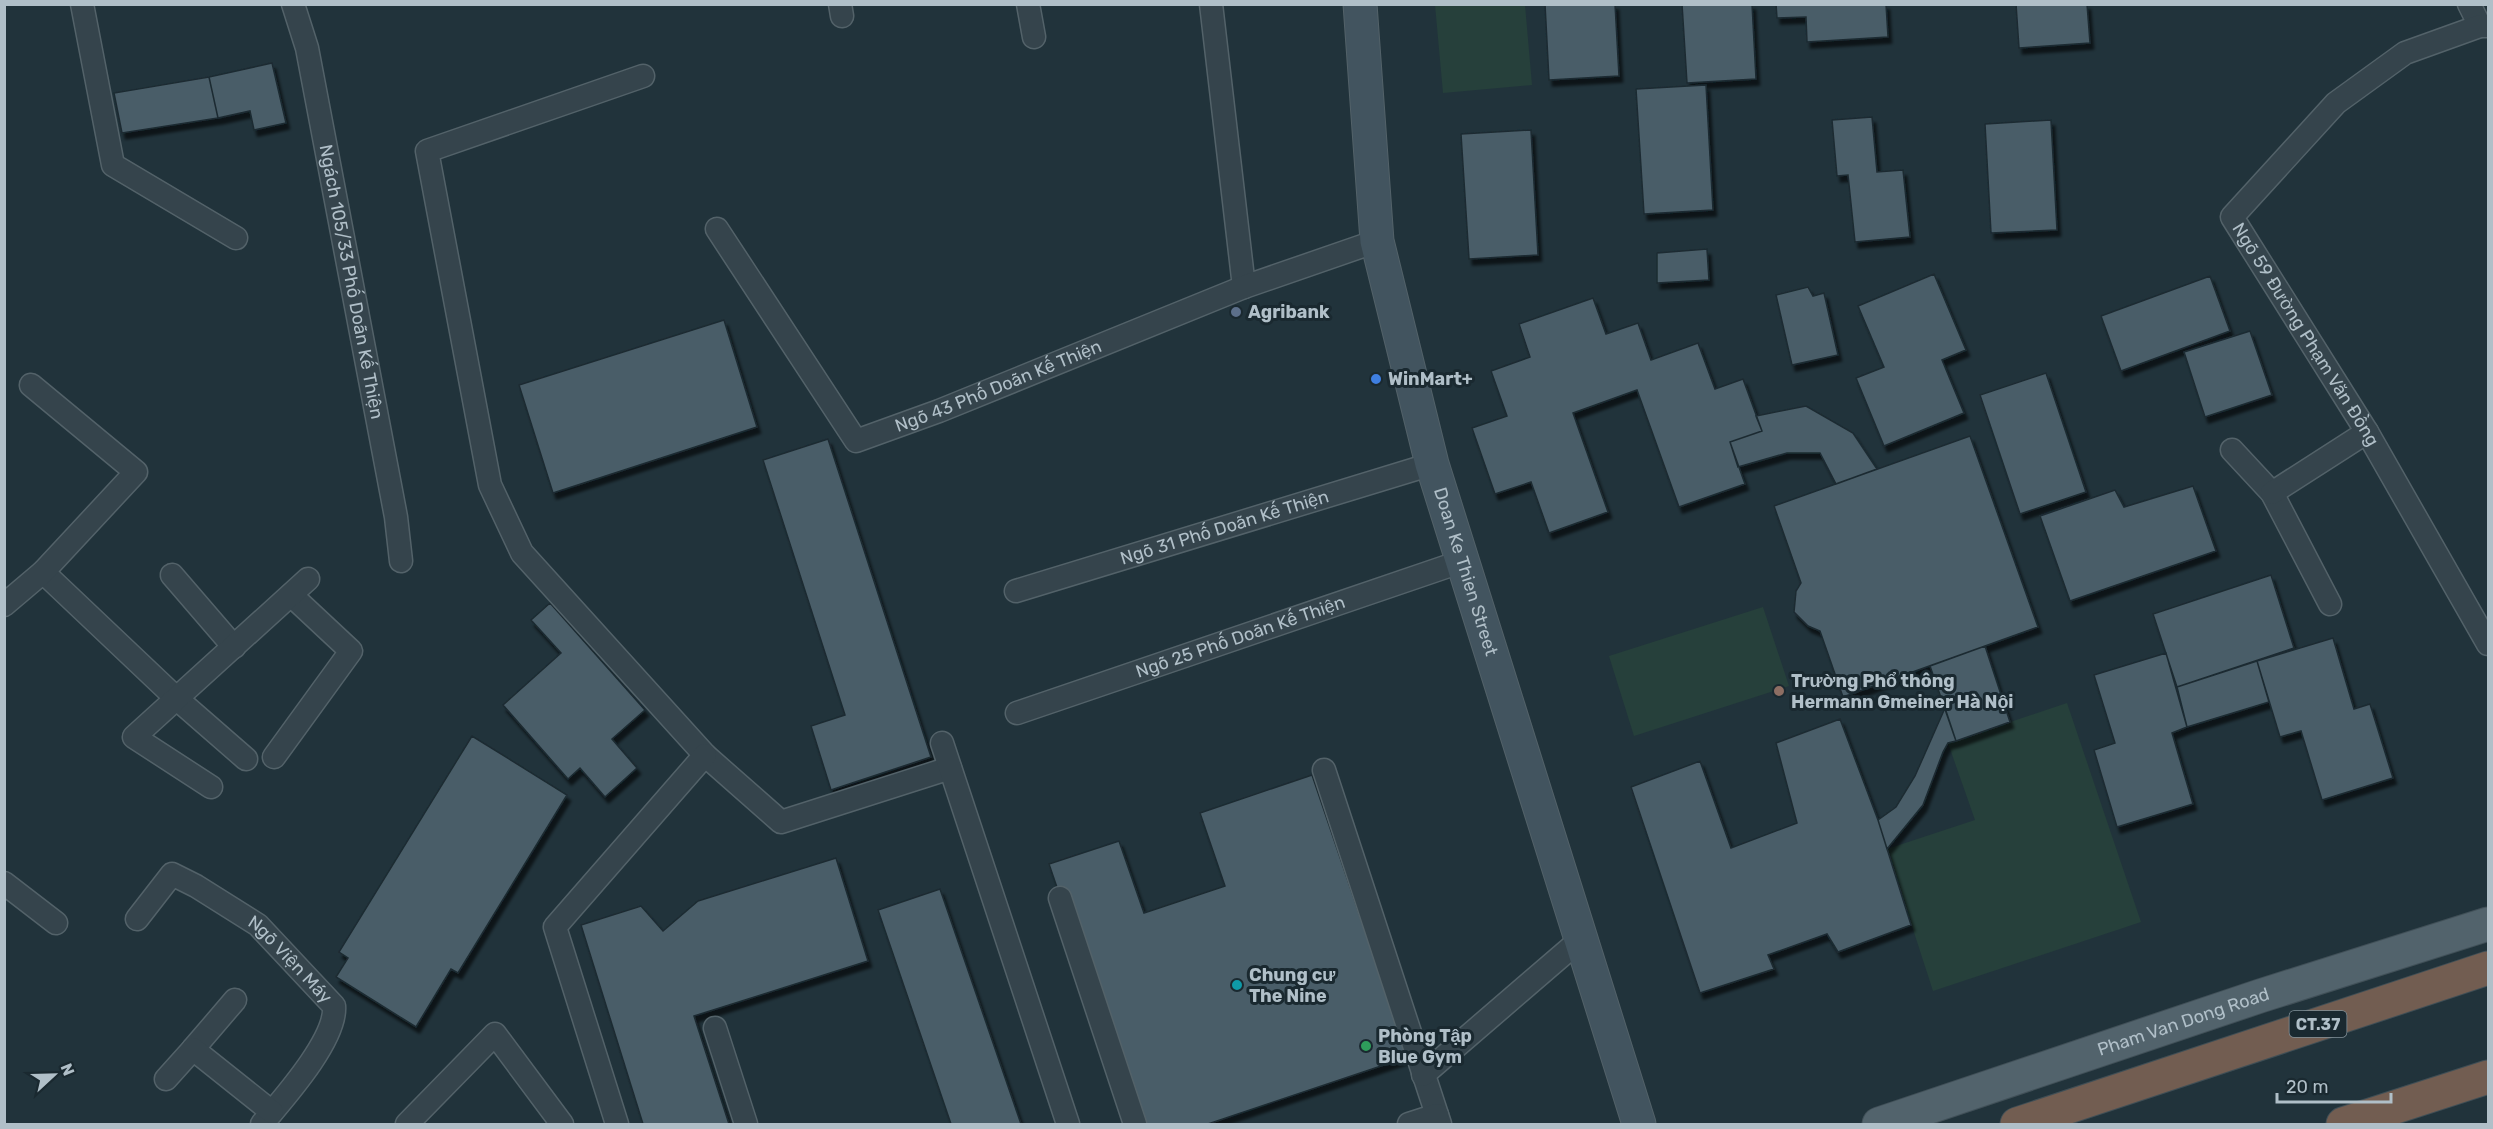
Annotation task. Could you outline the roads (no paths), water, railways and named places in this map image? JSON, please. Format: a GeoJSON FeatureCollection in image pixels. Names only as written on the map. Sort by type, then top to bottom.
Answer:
{"type":"FeatureCollection","features":[{"type":"Feature","properties":{"kind":"highway","name":"CT.37"},"geometry":{"type":"LineString","coordinates":[[2017,1125],[2488,968]]}},
{"type":"Feature","properties":{"kind":"highway"},"geometry":{"type":"LineString","coordinates":[[2343,1125],[2488,1077]]}},
{"type":"Feature","properties":{"kind":"main road","name":"Pham Van Dong Road"},"geometry":{"type":"LineString","coordinates":[[1879,1125],[2260,996],[2488,924]]}},
{"type":"Feature","properties":{"kind":"street","name":"Doan Ke Thien Street"},"geometry":{"type":"LineString","coordinates":[[1360,4],[1377,241],[1432,464],[1639,1125]]}},
{"type":"Feature","properties":{"kind":"lane"},"geometry":{"type":"LineString","coordinates":[[82,4],[113,165],[236,238]]}},
{"type":"Feature","properties":{"kind":"lane","name":"Ngách 105/33 Phố Doãn Kế Thiện"},"geometry":{"type":"LineString","coordinates":[[293,4],[307,48],[396,518],[401,561]]}},
{"type":"Feature","properties":{"kind":"lane"},"geometry":{"type":"LineString","coordinates":[[1028,4],[1034,37]]}},
{"type":"Feature","properties":{"kind":"lane"},"geometry":{"type":"LineString","coordinates":[[1211,4],[1244,288]]}},
{"type":"Feature","properties":{"kind":"lane"},"geometry":{"type":"LineString","coordinates":[[2469,4],[2484,26]]}},
{"type":"Feature","properties":{"kind":"lane","name":"Ngõ 59 Đường Phạm Văn Đồng"},"geometry":{"type":"LineString","coordinates":[[2484,26],[2405,53],[2336,103],[2232,217],[2367,432],[2488,644]]}},
{"type":"Feature","properties":{"kind":"lane"},"geometry":{"type":"LineString","coordinates":[[643,76],[427,151],[490,485],[522,553],[705,755],[781,822],[950,768]]}},
{"type":"Feature","properties":{"kind":"lane","name":"Ngõ 43 Phố Doãn Kế Thiện"},"geometry":{"type":"LineString","coordinates":[[717,229],[856,441],[939,411],[1244,288],[1377,241]]}},
{"type":"Feature","properties":{"kind":"lane"},"geometry":{"type":"LineString","coordinates":[[4,605],[43,572],[136,472],[31,385]]}},
{"type":"Feature","properties":{"kind":"lane"},"geometry":{"type":"LineString","coordinates":[[2272,493],[2367,432]]}},
{"type":"Feature","properties":{"kind":"lane"},"geometry":{"type":"LineString","coordinates":[[2232,450],[2272,493],[2330,604]]}},
{"type":"Feature","properties":{"kind":"lane","name":"Ngõ 31 Phố Doãn Kế Thiện"},"geometry":{"type":"LineString","coordinates":[[1016,591],[1432,464]]}},
{"type":"Feature","properties":{"kind":"lane","name":"Ngõ 25 Phố Doãn Kế Thiện"},"geometry":{"type":"LineString","coordinates":[[1017,713],[1463,561]]}},
{"type":"Feature","properties":{"kind":"lane"},"geometry":{"type":"LineString","coordinates":[[43,572],[176,698],[246,759]]}},
{"type":"Feature","properties":{"kind":"lane"},"geometry":{"type":"LineString","coordinates":[[172,575],[234,647]]}},
{"type":"Feature","properties":{"kind":"lane"},"geometry":{"type":"LineString","coordinates":[[211,787],[134,737],[308,579]]}},
{"type":"Feature","properties":{"kind":"lane"},"geometry":{"type":"LineString","coordinates":[[274,757],[351,651],[291,595]]}},
{"type":"Feature","properties":{"kind":"lane"},"geometry":{"type":"LineString","coordinates":[[942,743],[1068,1125]]}},
{"type":"Feature","properties":{"kind":"lane"},"geometry":{"type":"LineString","coordinates":[[617,1125],[555,927],[705,755]]}},
{"type":"Feature","properties":{"kind":"lane"},"geometry":{"type":"LineString","coordinates":[[1324,770],[1439,1120],[1409,1125]]}},
{"type":"Feature","properties":{"kind":"lane","name":"Ngõ Viện Máy"},"geometry":{"type":"LineString","coordinates":[[137,919],[172,874],[196,886],[258,925],[334,1006],[330,1029],[300,1077],[267,1118]]}},
{"type":"Feature","properties":{"kind":"lane"},"geometry":{"type":"LineString","coordinates":[[4,883],[56,923]]}},
{"type":"Feature","properties":{"kind":"lane"},"geometry":{"type":"LineString","coordinates":[[1060,898],[1135,1125]]}},
{"type":"Feature","properties":{"kind":"lane"},"geometry":{"type":"LineString","coordinates":[[1423,1076],[1581,939]]}},
{"type":"Feature","properties":{"kind":"lane"},"geometry":{"type":"LineString","coordinates":[[166,1079],[235,1000]]}},
{"type":"Feature","properties":{"kind":"lane"},"geometry":{"type":"LineString","coordinates":[[715,1028],[746,1125]]}},
{"type":"Feature","properties":{"kind":"lane"},"geometry":{"type":"LineString","coordinates":[[407,1125],[495,1034],[562,1125]]}},
{"type":"Feature","properties":{"kind":"lane"},"geometry":{"type":"LineString","coordinates":[[193,1049],[267,1118]]}},
{"type":"Feature","properties":{"kind":"place","name":"Agribank"},"geometry":{"type":"Point","coordinates":[1236,312]}},
{"type":"Feature","properties":{"kind":"place","name":"WinMart+"},"geometry":{"type":"Point","coordinates":[1376,379]}},
{"type":"Feature","properties":{"kind":"place","name":"Trường Phổ thông Hermann Gmeiner Hà Nội"},"geometry":{"type":"Point","coordinates":[1779,691]}},
{"type":"Feature","properties":{"kind":"place","name":"Chung cư The Nine"},"geometry":{"type":"Point","coordinates":[1237,985]}},
{"type":"Feature","properties":{"kind":"place","name":"Phòng Tập Blue Gym"},"geometry":{"type":"Point","coordinates":[1366,1046]}}]}
